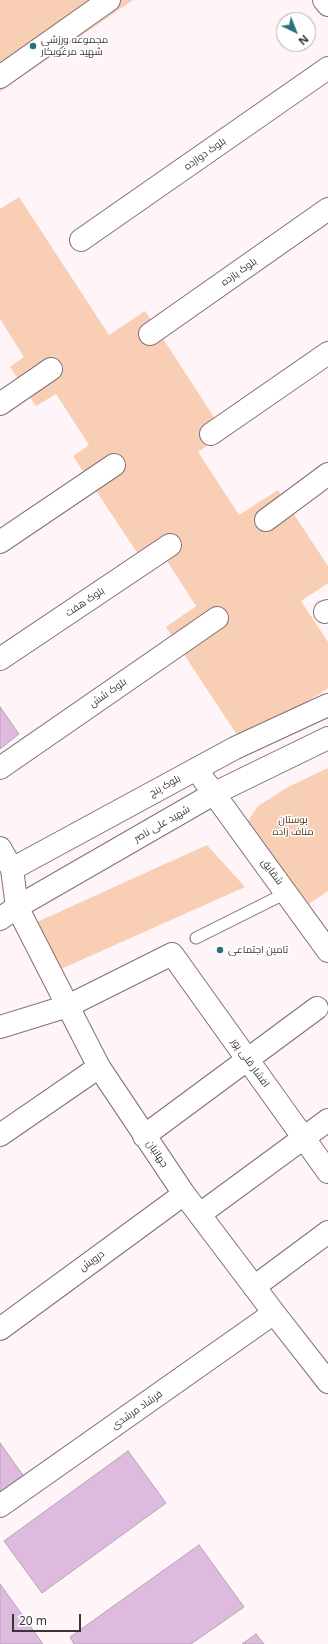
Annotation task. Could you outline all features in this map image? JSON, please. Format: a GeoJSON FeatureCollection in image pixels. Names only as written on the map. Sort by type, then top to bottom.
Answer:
{"type":"FeatureCollection","features":[{"type":"Feature","properties":{"kind":"street"},"geometry":{"type":"LineString","coordinates":[[0,77],[110,0]]}},
{"type":"Feature","properties":{"kind":"street"},"geometry":{"type":"LineString","coordinates":[[324,0],[328,5]]}},
{"type":"Feature","properties":{"kind":"street","name":"بلوک دوازده"},"geometry":{"type":"LineString","coordinates":[[81,240],[328,68]]}},
{"type":"Feature","properties":{"kind":"street","name":"بلوک یازده"},"geometry":{"type":"LineString","coordinates":[[150,334],[328,209]]}},
{"type":"Feature","properties":{"kind":"street"},"geometry":{"type":"LineString","coordinates":[[211,434],[328,353]]}},
{"type":"Feature","properties":{"kind":"street"},"geometry":{"type":"LineString","coordinates":[[0,404],[51,369]]}},
{"type":"Feature","properties":{"kind":"street"},"geometry":{"type":"LineString","coordinates":[[0,542],[114,466]]}},
{"type":"Feature","properties":{"kind":"street"},"geometry":{"type":"LineString","coordinates":[[266,520],[328,474]]}},
{"type":"Feature","properties":{"kind":"street","name":"بلوک هفت"},"geometry":{"type":"LineString","coordinates":[[0,659],[170,545]]}},
{"type":"Feature","properties":{"kind":"street","name":"بلوک شش"},"geometry":{"type":"LineString","coordinates":[[0,768],[217,618]]}},
{"type":"Feature","properties":{"kind":"street","name":"بلوک پنج"},"geometry":{"type":"LineString","coordinates":[[12,869],[235,748],[326,710]]}},
{"type":"Feature","properties":{"kind":"street","name":"شهید علی ناصر"},"geometry":{"type":"LineString","coordinates":[[8,913],[215,793],[328,738]]}},
{"type":"Feature","properties":{"kind":"street","name":"شقایق"},"geometry":{"type":"LineString","coordinates":[[196,769],[215,793],[328,951]]}},
{"type":"Feature","properties":{"kind":"street"},"geometry":{"type":"LineString","coordinates":[[0,848],[12,869]]}},
{"type":"Feature","properties":{"kind":"street","name":"جهانیان"},"geometry":{"type":"LineString","coordinates":[[12,869],[8,913],[68,1006],[99,1067],[184,1194],[328,1382]]}},
{"type":"Feature","properties":{"kind":"street","name":"افشار قلی پور"},"geometry":{"type":"LineString","coordinates":[[68,1006],[172,954],[328,1172]]}},
{"type":"Feature","properties":{"kind":"street"},"geometry":{"type":"LineString","coordinates":[[0,1027],[68,1006]]}},
{"type":"Feature","properties":{"kind":"street"},"geometry":{"type":"LineString","coordinates":[[144,1136],[317,1008]]}},
{"type":"Feature","properties":{"kind":"street"},"geometry":{"type":"LineString","coordinates":[[0,1135],[99,1067]]}},
{"type":"Feature","properties":{"kind":"street"},"geometry":{"type":"LineString","coordinates":[[200,1214],[328,1120]]}},
{"type":"Feature","properties":{"kind":"street","name":"درویش"},"geometry":{"type":"LineString","coordinates":[[0,1329],[184,1194]]}},
{"type":"Feature","properties":{"kind":"street"},"geometry":{"type":"LineString","coordinates":[[254,1287],[328,1232]]}},
{"type":"Feature","properties":{"kind":"street","name":"فرشاد مرشدی"},"geometry":{"type":"LineString","coordinates":[[0,1506],[274,1313]]}},
{"type":"Feature","properties":{"kind":"lane"},"geometry":{"type":"LineString","coordinates":[[196,938],[286,893]]}},
{"type":"Feature","properties":{"kind":"green space","name":"مجموعه ورزشی شهید مرغوبکار"},"geometry":{"type":"Polygon","coordinates":[[[0,0],[133,0],[0,92],[0,0]]]}},
{"type":"Feature","properties":{"kind":"green space"},"geometry":{"type":"Polygon","coordinates":[[[19,197],[109,335],[145,311],[225,434],[198,452],[239,515],[278,490],[328,566],[328,583],[301,601],[328,642],[328,688],[243,744],[166,627],[196,606],[165,558],[148,569],[73,456],[89,445],[56,394],[36,406],[10,367],[24,357],[0,319],[0,209],[19,197]]]}},
{"type":"Feature","properties":{"kind":"green space","name":"بوستان مناف زاده"},"geometry":{"type":"Polygon","coordinates":[[[328,768],[328,891],[309,904],[247,822],[258,806],[288,787],[328,768]]]}},
{"type":"Feature","properties":{"kind":"green space"},"geometry":{"type":"Polygon","coordinates":[[[207,845],[245,887],[61,969],[37,922],[207,845]]]}},
{"type":"Feature","properties":{"kind":"building"},"geometry":{"type":"Polygon","coordinates":[[[0,707],[19,734],[0,749],[0,707]]]}},
{"type":"Feature","properties":{"kind":"building"},"geometry":{"type":"Polygon","coordinates":[[[0,1443],[25,1478],[0,1496],[0,1443]]]}},
{"type":"Feature","properties":{"kind":"building"},"geometry":{"type":"Polygon","coordinates":[[[128,1451],[166,1503],[42,1593],[4,1541],[128,1451]]]}},
{"type":"Feature","properties":{"kind":"building"},"geometry":{"type":"Polygon","coordinates":[[[199,1545],[244,1607],[191,1644],[74,1644],[70,1637],[199,1545]]]}},
{"type":"Feature","properties":{"kind":"building"},"geometry":{"type":"Polygon","coordinates":[[[0,1584],[43,1644],[0,1644],[0,1584]]]}},
{"type":"Feature","properties":{"kind":"building"},"geometry":{"type":"Polygon","coordinates":[[[256,1634],[264,1644],[242,1644],[256,1634]]]}},
{"type":"Feature","properties":{"kind":"place","name":"مجموعه ورزشی شهید مرغوبکار"},"geometry":{"type":"Point","coordinates":[33,46]}},
{"type":"Feature","properties":{"kind":"place","name":"تامین اجتماعی"},"geometry":{"type":"Point","coordinates":[220,950]}}]}
